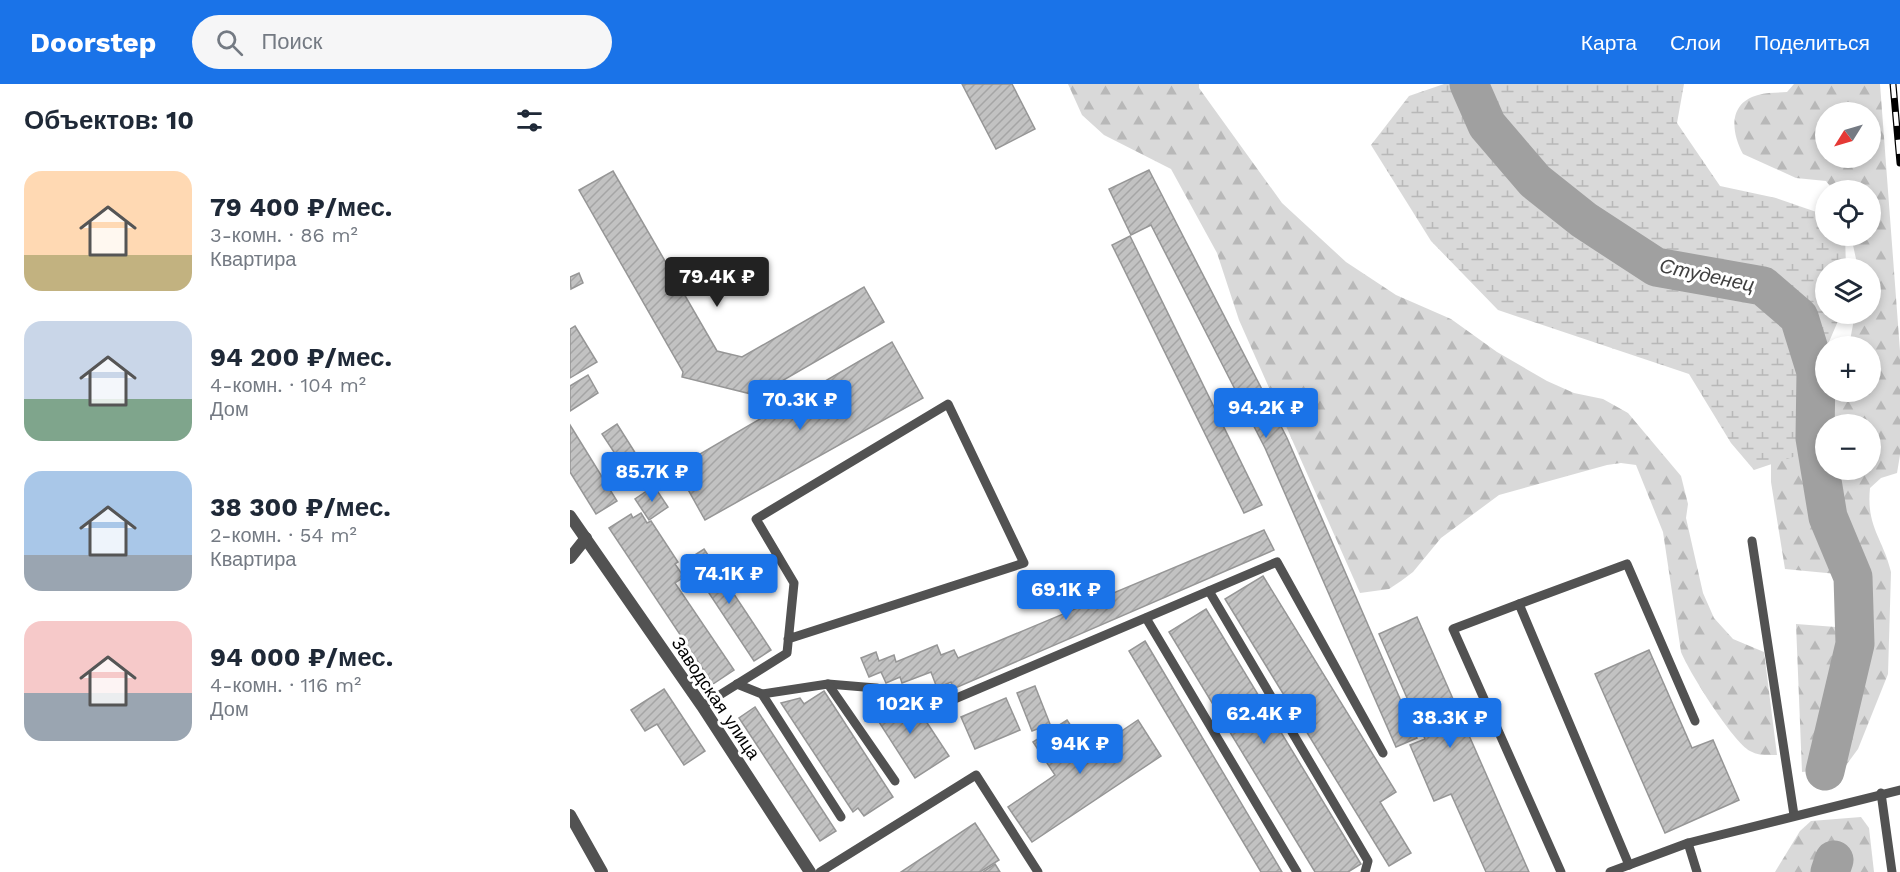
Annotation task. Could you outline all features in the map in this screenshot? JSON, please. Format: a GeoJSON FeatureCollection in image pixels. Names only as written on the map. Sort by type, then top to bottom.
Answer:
{"type":"FeatureCollection","features":[{"type":"Feature","properties":{"kind":"street","name":"Заводская улица"},"geometry":{"type":"LineString","coordinates":[[570,516],[702,706],[810,872]]}},
{"type":"Feature","properties":{"kind":"street"},"geometry":{"type":"LineString","coordinates":[[570,558],[586,538]]}},
{"type":"Feature","properties":{"kind":"street"},"geometry":{"type":"LineString","coordinates":[[570,815],[602,872]]}},
{"type":"Feature","properties":{"kind":"lane"},"geometry":{"type":"LineString","coordinates":[[702,706],[787,653],[788,639],[794,583],[756,519],[948,404],[1024,563],[788,639]]}},
{"type":"Feature","properties":{"kind":"lane"},"geometry":{"type":"LineString","coordinates":[[1752,541],[1794,815]]}},
{"type":"Feature","properties":{"kind":"lane"},"geometry":{"type":"LineString","coordinates":[[737,684],[762,694],[828,684],[876,688],[945,703],[1277,562],[1383,753]]}},
{"type":"Feature","properties":{"kind":"lane"},"geometry":{"type":"LineString","coordinates":[[1561,872],[1453,629],[1627,564],[1695,721]]}},
{"type":"Feature","properties":{"kind":"lane"},"geometry":{"type":"LineString","coordinates":[[1209,591],[1368,861],[1365,872]]}},
{"type":"Feature","properties":{"kind":"lane"},"geometry":{"type":"LineString","coordinates":[[1519,604],[1629,865]]}},
{"type":"Feature","properties":{"kind":"lane"},"geometry":{"type":"LineString","coordinates":[[1146,618],[1297,872]]}},
{"type":"Feature","properties":{"kind":"lane"},"geometry":{"type":"LineString","coordinates":[[828,684],[895,781]]}},
{"type":"Feature","properties":{"kind":"lane"},"geometry":{"type":"LineString","coordinates":[[762,694],[842,817]]}},
{"type":"Feature","properties":{"kind":"lane"},"geometry":{"type":"LineString","coordinates":[[820,872],[976,775],[1038,872]]}},
{"type":"Feature","properties":{"kind":"lane"},"geometry":{"type":"LineString","coordinates":[[1610,872],[1688,843],[1900,790]]}},
{"type":"Feature","properties":{"kind":"lane"},"geometry":{"type":"LineString","coordinates":[[1881,793],[1892,872]]}},
{"type":"Feature","properties":{"kind":"lane"},"geometry":{"type":"LineString","coordinates":[[1688,843],[1697,872]]}},
{"type":"Feature","properties":{"kind":"green space"},"geometry":{"type":"Polygon","coordinates":[[[1068,84],[1199,84],[1199,88],[1282,203],[1346,262],[1396,295],[1451,319],[1497,352],[1547,381],[1574,393],[1603,399],[1628,413],[1681,476],[1688,504],[1686,518],[1703,593],[1714,618],[1733,639],[1764,652],[1777,755],[1757,754],[1742,745],[1712,706],[1681,652],[1663,532],[1636,465],[1621,463],[1607,465],[1499,495],[1441,538],[1413,572],[1401,581],[1389,589],[1360,593],[1239,320],[1217,253],[1171,169],[1104,135],[1082,115],[1068,84]]]}},
{"type":"Feature","properties":{"kind":"green space"},"geometry":{"type":"Polygon","coordinates":[[[1444,84],[1684,84],[1677,123],[1720,186],[1776,198],[1815,212],[1815,246],[1845,246],[1846,258],[1815,258],[1815,324],[1837,324],[1832,336],[1815,336],[1815,450],[1754,470],[1731,443],[1689,374],[1498,310],[1431,241],[1371,145],[1409,96],[1444,84]]]}},
{"type":"Feature","properties":{"kind":"green space"},"geometry":{"type":"Polygon","coordinates":[[[1794,84],[1880,84],[1900,351],[1900,455],[1897,473],[1881,478],[1881,414],[1815,414],[1815,480],[1879,480],[1870,488],[1869,501],[1873,523],[1891,572],[1888,674],[1858,749],[1844,768],[1802,772],[1796,624],[1836,627],[1837,574],[1785,569],[1771,482],[1771,447],[1796,412],[1815,400],[1815,402],[1881,402],[1881,336],[1851,336],[1853,324],[1881,324],[1881,258],[1856,258],[1853,246],[1881,246],[1881,180],[1796,178],[1743,154],[1736,137],[1737,111],[1748,99],[1769,93],[1787,92],[1794,84]]]}},
{"type":"Feature","properties":{"kind":"green space"},"geometry":{"type":"Polygon","coordinates":[[[1861,817],[1869,828],[1874,872],[1775,872],[1800,831],[1811,821],[1861,817]]]}},
{"type":"Feature","properties":{"kind":"building"},"geometry":{"type":"Polygon","coordinates":[[[962,84],[1012,84],[1035,129],[996,149],[962,84]]]}},
{"type":"Feature","properties":{"kind":"building"},"geometry":{"type":"Polygon","coordinates":[[[1149,170],[1287,438],[1417,738],[1396,747],[1265,448],[1151,225],[1131,235],[1109,189],[1149,170]]]}},
{"type":"Feature","properties":{"kind":"building"},"geometry":{"type":"Polygon","coordinates":[[[613,171],[717,351],[742,357],[864,287],[884,322],[763,392],[752,389],[751,394],[682,377],[683,372],[579,190],[613,171]]]}},
{"type":"Feature","properties":{"kind":"building"},"geometry":{"type":"Polygon","coordinates":[[[1130,236],[1262,505],[1244,513],[1112,245],[1130,236]]]}},
{"type":"Feature","properties":{"kind":"building"},"geometry":{"type":"Polygon","coordinates":[[[579,273],[583,283],[571,289],[570,277],[579,273]]]}},
{"type":"Feature","properties":{"kind":"building"},"geometry":{"type":"Polygon","coordinates":[[[575,326],[597,362],[570,378],[570,329],[575,326]]]}},
{"type":"Feature","properties":{"kind":"building"},"geometry":{"type":"Polygon","coordinates":[[[892,342],[923,398],[705,520],[676,468],[892,342]]]}},
{"type":"Feature","properties":{"kind":"building"},"geometry":{"type":"Polygon","coordinates":[[[588,375],[598,393],[570,411],[570,386],[588,375]]]}},
{"type":"Feature","properties":{"kind":"building"},"geometry":{"type":"Polygon","coordinates":[[[617,424],[653,481],[639,490],[602,434],[617,424]]]}},
{"type":"Feature","properties":{"kind":"building"},"geometry":{"type":"Polygon","coordinates":[[[570,425],[617,501],[596,514],[570,472],[570,425]]]}},
{"type":"Feature","properties":{"kind":"building"},"geometry":{"type":"Polygon","coordinates":[[[654,486],[668,507],[649,520],[635,499],[654,486]]]}},
{"type":"Feature","properties":{"kind":"building"},"geometry":{"type":"Polygon","coordinates":[[[641,513],[647,523],[651,521],[678,562],[675,564],[684,577],[675,583],[734,670],[713,684],[609,528],[631,514],[633,518],[641,513]]]}},
{"type":"Feature","properties":{"kind":"building"},"geometry":{"type":"Polygon","coordinates":[[[1264,530],[1274,550],[953,689],[951,682],[937,688],[931,672],[902,683],[900,677],[886,683],[881,672],[869,677],[861,658],[876,652],[879,661],[894,655],[896,662],[937,645],[941,655],[954,650],[958,658],[1264,530]]]}},
{"type":"Feature","properties":{"kind":"building"},"geometry":{"type":"Polygon","coordinates":[[[704,549],[771,650],[754,661],[687,560],[704,549]]]}},
{"type":"Feature","properties":{"kind":"building"},"geometry":{"type":"Polygon","coordinates":[[[1263,576],[1396,792],[1380,802],[1411,853],[1389,866],[1225,599],[1263,576]]]}},
{"type":"Feature","properties":{"kind":"building"},"geometry":{"type":"Polygon","coordinates":[[[1206,609],[1361,864],[1348,872],[1315,872],[1169,632],[1206,609]]]}},
{"type":"Feature","properties":{"kind":"building"},"geometry":{"type":"Polygon","coordinates":[[[1417,617],[1529,872],[1486,872],[1451,794],[1434,801],[1410,745],[1425,739],[1379,634],[1417,617]]]}},
{"type":"Feature","properties":{"kind":"building"},"geometry":{"type":"Polygon","coordinates":[[[1145,641],[1282,872],[1261,872],[1129,651],[1145,641]]]}},
{"type":"Feature","properties":{"kind":"building"},"geometry":{"type":"Polygon","coordinates":[[[1649,650],[1692,748],[1713,740],[1739,800],[1665,833],[1595,674],[1649,650]]]}},
{"type":"Feature","properties":{"kind":"building"},"geometry":{"type":"Polygon","coordinates":[[[1035,686],[1050,724],[1032,731],[1017,693],[1035,686]]]}},
{"type":"Feature","properties":{"kind":"building"},"geometry":{"type":"Polygon","coordinates":[[[664,689],[705,751],[684,765],[657,724],[645,731],[631,710],[664,689]]]}},
{"type":"Feature","properties":{"kind":"building"},"geometry":{"type":"Polygon","coordinates":[[[824,691],[893,797],[864,816],[858,808],[853,812],[781,703],[800,698],[804,704],[824,691]]]}},
{"type":"Feature","properties":{"kind":"building"},"geometry":{"type":"Polygon","coordinates":[[[1006,698],[1020,730],[975,749],[961,717],[1006,698]]]}},
{"type":"Feature","properties":{"kind":"building"},"geometry":{"type":"Polygon","coordinates":[[[885,699],[891,708],[912,700],[949,756],[915,778],[868,705],[885,699]]]}},
{"type":"Feature","properties":{"kind":"building"},"geometry":{"type":"Polygon","coordinates":[[[755,707],[836,831],[820,841],[739,718],[755,707]]]}},
{"type":"Feature","properties":{"kind":"building"},"geometry":{"type":"Polygon","coordinates":[[[1067,720],[1089,753],[1138,720],[1161,756],[1032,842],[1008,807],[1055,775],[1033,742],[1067,720]]]}},
{"type":"Feature","properties":{"kind":"building"},"geometry":{"type":"Polygon","coordinates":[[[975,823],[999,860],[980,872],[901,872],[975,823]]]}},
{"type":"Feature","properties":{"kind":"building"},"geometry":{"type":"Polygon","coordinates":[[[995,864],[1000,872],[983,872],[995,864]]]}},
{"type":"Feature","properties":{"kind":"waterway","name":"Студенец"},"geometry":{"type":"LineString","coordinates":[[1469,84],[1487,125],[1535,181],[1584,220],[1656,267],[1763,286],[1799,317],[1816,372],[1815,438],[1828,517],[1853,577],[1855,644],[1825,771]]}},
{"type":"Feature","properties":{"kind":"waterway","name":"Студенец"},"geometry":{"type":"LineString","coordinates":[[1830,872],[1834,860]]}},
{"type":"Feature","properties":{"kind":"railway"},"geometry":{"type":"LineString","coordinates":[[1893,84],[1900,163]]}}]}
